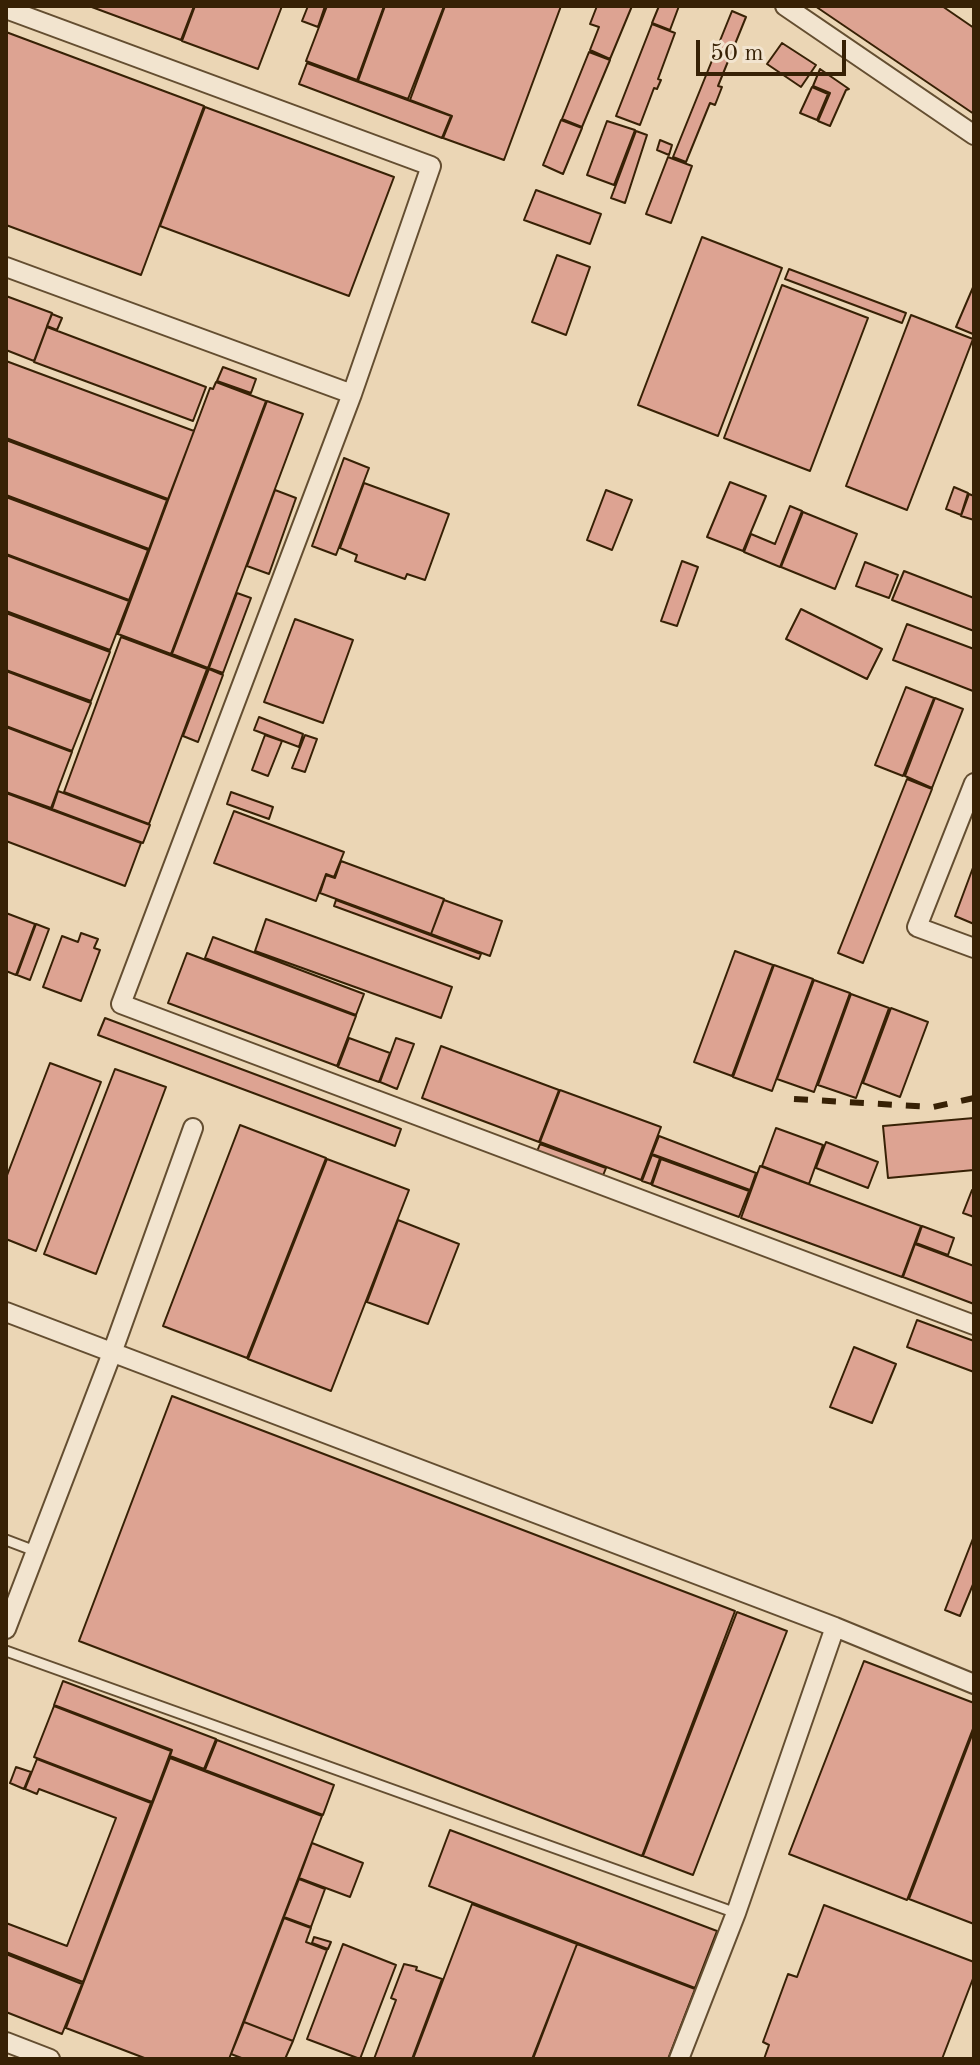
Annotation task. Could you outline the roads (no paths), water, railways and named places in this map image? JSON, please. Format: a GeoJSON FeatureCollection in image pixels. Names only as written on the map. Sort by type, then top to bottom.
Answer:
{"type":"FeatureCollection","features":[{"type":"Feature","properties":{"kind":"street"},"geometry":{"type":"LineString","coordinates":[[785,6],[974,135]]}},
{"type":"Feature","properties":{"kind":"street"},"geometry":{"type":"LineString","coordinates":[[6,9],[431,166],[352,394],[121,1004],[974,1325]]}},
{"type":"Feature","properties":{"kind":"street"},"geometry":{"type":"LineString","coordinates":[[6,267],[352,394]]}},
{"type":"Feature","properties":{"kind":"street"},"geometry":{"type":"LineString","coordinates":[[974,783],[917,927],[974,948]]}},
{"type":"Feature","properties":{"kind":"street"},"geometry":{"type":"LineString","coordinates":[[6,1629],[112,1353],[193,1128]]}},
{"type":"Feature","properties":{"kind":"street"},"geometry":{"type":"LineString","coordinates":[[6,1312],[835,1627],[974,1684]]}},
{"type":"Feature","properties":{"kind":"street"},"geometry":{"type":"LineString","coordinates":[[679,2059],[736,1913],[835,1627]]}},
{"type":"Feature","properties":{"kind":"street"},"geometry":{"type":"LineString","coordinates":[[6,2042],[50,2059]]}},
{"type":"Feature","properties":{"kind":"lane"},"geometry":{"type":"LineString","coordinates":[[6,1540],[35,1551]]}},
{"type":"Feature","properties":{"kind":"lane"},"geometry":{"type":"LineString","coordinates":[[6,1651],[736,1913]]}},
{"type":"Feature","properties":{"kind":"railway"},"geometry":{"type":"LineString","coordinates":[[794,1099],[933,1107],[974,1098]]}}]}
